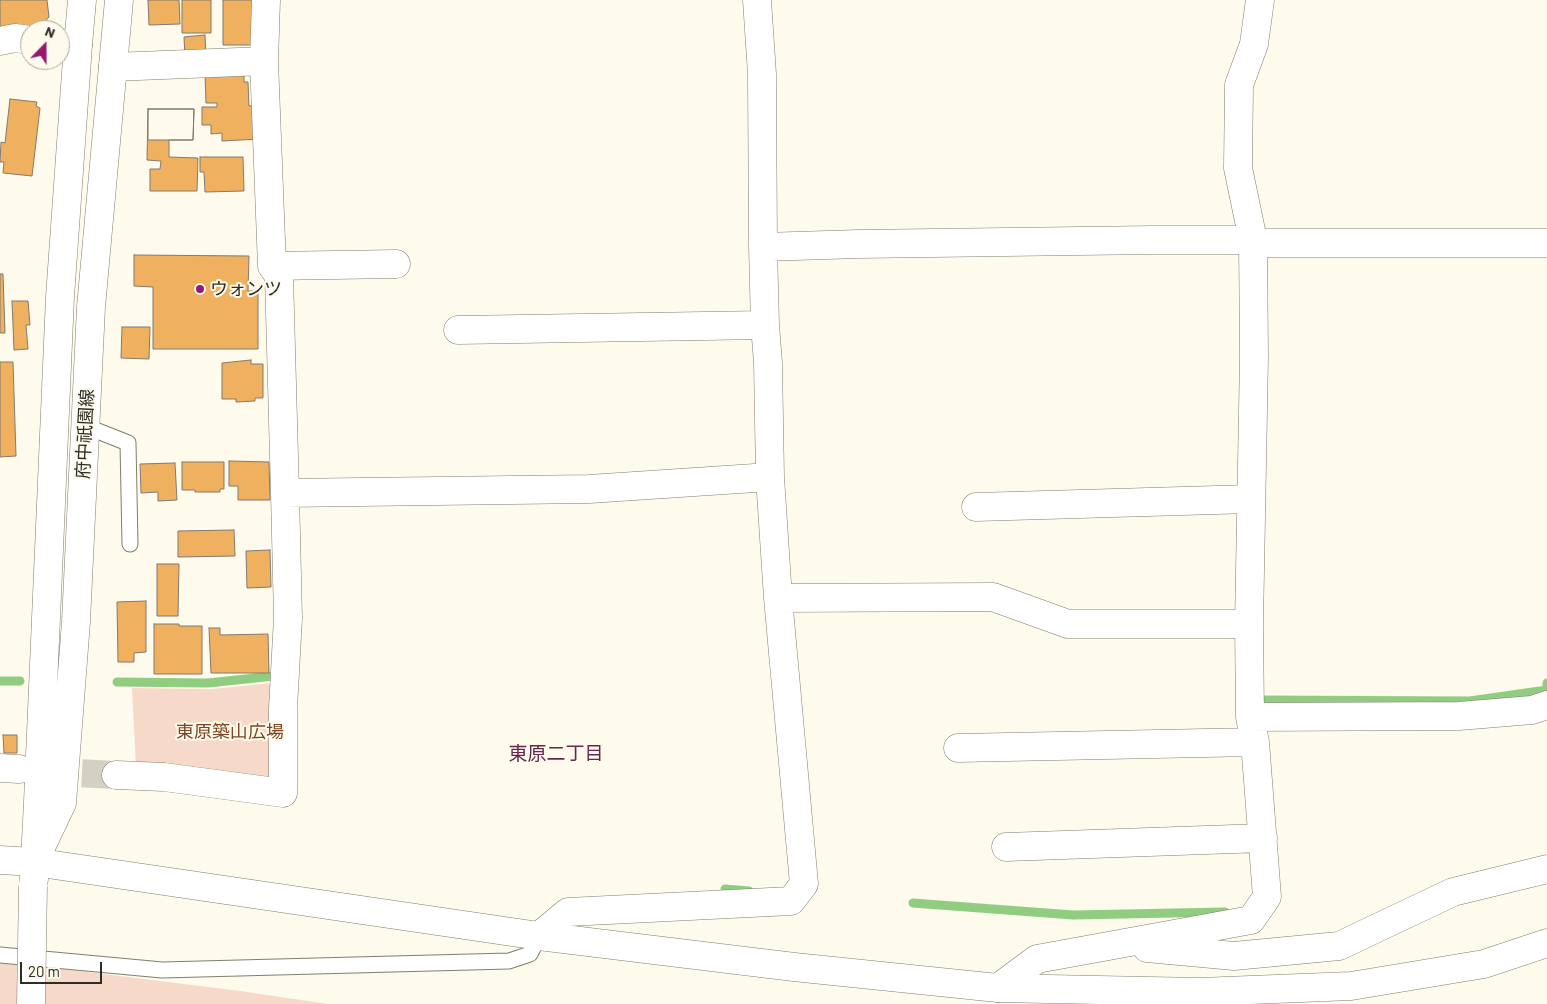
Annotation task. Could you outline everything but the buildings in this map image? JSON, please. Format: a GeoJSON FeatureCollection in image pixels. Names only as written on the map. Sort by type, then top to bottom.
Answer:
{"type":"FeatureCollection","features":[{"type":"Feature","properties":{"kind":"street","name":"府中祇園線"},"geometry":{"type":"LineString","coordinates":[[70,41],[82,0]]}},
{"type":"Feature","properties":{"kind":"street","name":"府中祇園線"},"geometry":{"type":"LineString","coordinates":[[34,874],[62,802],[76,622],[91,307],[119,0]]}},
{"type":"Feature","properties":{"kind":"street"},"geometry":{"type":"LineString","coordinates":[[116,775],[164,777],[283,793],[283,708],[288,618],[279,276],[272,266],[264,61],[266,0]]}},
{"type":"Feature","properties":{"kind":"street"},"geometry":{"type":"LineString","coordinates":[[539,936],[568,912],[791,901],[804,884],[778,598],[770,477],[763,247],[762,74],[757,0]]}},
{"type":"Feature","properties":{"kind":"street"},"geometry":{"type":"LineString","coordinates":[[998,988],[1037,959],[1251,920],[1268,898],[1252,729],[1249,624],[1254,356],[1253,240],[1238,168],[1239,85],[1254,44],[1260,0]]}},
{"type":"Feature","properties":{"kind":"street"},"geometry":{"type":"LineString","coordinates":[[0,41],[20,39]]}},
{"type":"Feature","properties":{"kind":"street"},"geometry":{"type":"LineString","coordinates":[[113,67],[264,61]]}},
{"type":"Feature","properties":{"kind":"street","name":"府中祇園線"},"geometry":{"type":"LineString","coordinates":[[31,1004],[34,874],[39,793],[68,70]]}},
{"type":"Feature","properties":{"kind":"street"},"geometry":{"type":"LineString","coordinates":[[763,247],[859,244],[1253,240],[1263,243],[1547,243]]}},
{"type":"Feature","properties":{"kind":"street"},"geometry":{"type":"LineString","coordinates":[[272,266],[396,264]]}},
{"type":"Feature","properties":{"kind":"street"},"geometry":{"type":"LineString","coordinates":[[458,330],[765,325]]}},
{"type":"Feature","properties":{"kind":"street"},"geometry":{"type":"LineString","coordinates":[[285,493],[589,489],[770,477]]}},
{"type":"Feature","properties":{"kind":"street"},"geometry":{"type":"LineString","coordinates":[[976,507],[1251,499]]}},
{"type":"Feature","properties":{"kind":"street"},"geometry":{"type":"LineString","coordinates":[[778,598],[993,597],[1068,624],[1249,624]]}},
{"type":"Feature","properties":{"kind":"street"},"geometry":{"type":"LineString","coordinates":[[958,748],[1459,716],[1532,710],[1547,704]]}},
{"type":"Feature","properties":{"kind":"street"},"geometry":{"type":"LineString","coordinates":[[1006,846],[1263,838]]}},
{"type":"Feature","properties":{"kind":"street"},"geometry":{"type":"LineString","coordinates":[[0,860],[34,874],[794,967],[998,988],[1200,992],[1351,986],[1484,964],[1547,943]]}},
{"type":"Feature","properties":{"kind":"street"},"geometry":{"type":"LineString","coordinates":[[1112,945],[1234,956],[1339,946],[1453,892],[1547,869]]}},
{"type":"Feature","properties":{"kind":"lane"},"geometry":{"type":"LineString","coordinates":[[85,426],[128,443],[130,544]]}},
{"type":"Feature","properties":{"kind":"lane"},"geometry":{"type":"LineString","coordinates":[[0,955],[162,970],[510,961],[530,954],[539,936]]}},
{"type":"Feature","properties":{"kind":"green space","name":"東原築山広場"},"geometry":{"type":"Polygon","coordinates":[[[273,683],[274,780],[136,766],[132,688],[212,689],[273,683]]]}},
{"type":"Feature","properties":{"kind":"green space"},"geometry":{"type":"Polygon","coordinates":[[[0,961],[240,991],[328,1004],[0,1004],[0,961]]]}},
{"type":"Feature","properties":{"kind":"waterway"},"geometry":{"type":"LineString","coordinates":[[117,682],[208,683],[274,676],[279,669]]}},
{"type":"Feature","properties":{"kind":"waterway"},"geometry":{"type":"LineString","coordinates":[[0,681],[20,681]]}},
{"type":"Feature","properties":{"kind":"waterway"},"geometry":{"type":"LineString","coordinates":[[1261,700],[1470,701],[1547,690],[1547,683]]}},
{"type":"Feature","properties":{"kind":"waterway"},"geometry":{"type":"LineString","coordinates":[[725,889],[749,891]]}},
{"type":"Feature","properties":{"kind":"waterway"},"geometry":{"type":"LineString","coordinates":[[913,903],[1073,915],[1225,912]]}},
{"type":"Feature","properties":{"kind":"tunnel"},"geometry":{"type":"LineString","coordinates":[[40,771],[116,775]]}},
{"type":"Feature","properties":{"kind":"place","name":"ウォンツ"},"geometry":{"type":"Point","coordinates":[200,289]}},
{"type":"Feature","properties":{"kind":"district","name":"東原二丁目"},"geometry":{"type":"Point","coordinates":[556,754]}}]}
